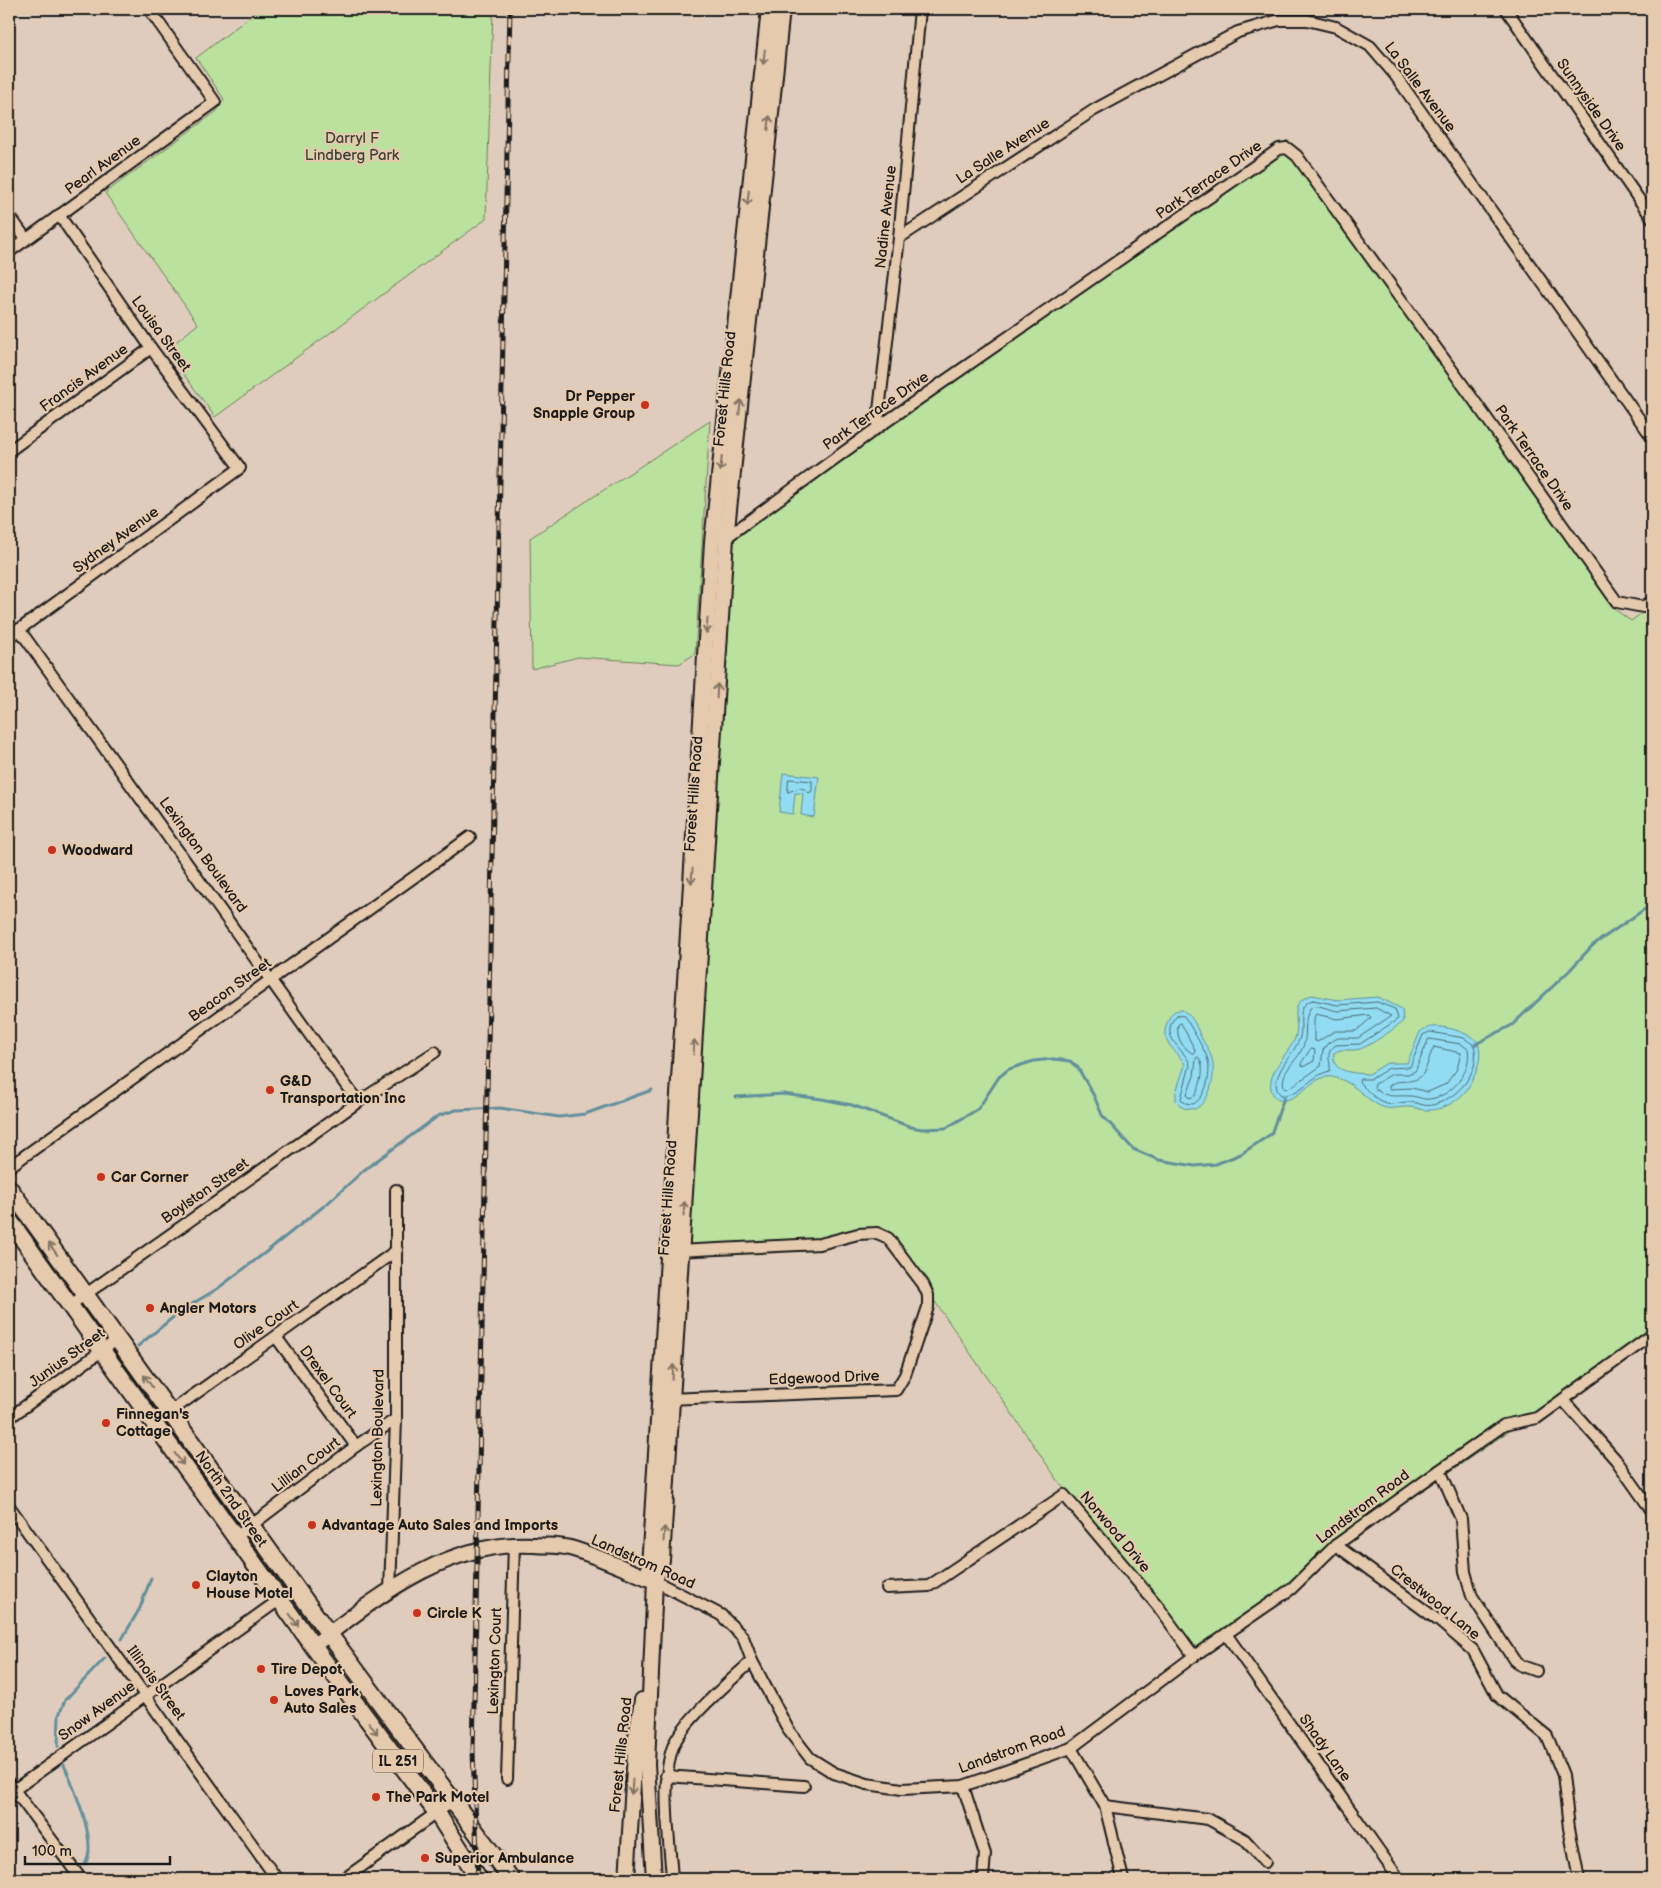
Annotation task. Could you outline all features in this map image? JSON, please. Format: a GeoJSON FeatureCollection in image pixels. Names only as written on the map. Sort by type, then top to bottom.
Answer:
{"type":"FeatureCollection","features":[{"type":"Feature","properties":{"kind":"main road","name":"North 2nd Street"},"geometry":{"type":"LineString","coordinates":[[9,1188],[329,1634],[511,1879]]}},
{"type":"Feature","properties":{"kind":"main road","name":"North 2nd Street"},"geometry":{"type":"LineString","coordinates":[[9,1220],[279,1600],[437,1813],[479,1879]]}},
{"type":"Feature","properties":{"kind":"street","name":"Pearl Avenue"},"geometry":{"type":"LineString","coordinates":[[9,252],[215,102],[150,9]]}},
{"type":"Feature","properties":{"kind":"street","name":"Forest Hills Road"},"geometry":{"type":"LineString","coordinates":[[654,1879],[647,1764],[655,1581],[662,1560],[665,1399],[674,1252],[708,740],[726,538],[738,360],[760,150],[769,9]]}},
{"type":"Feature","properties":{"kind":"street","name":"Forest Hills Road"},"geometry":{"type":"LineString","coordinates":[[760,150],[782,9]]}},
{"type":"Feature","properties":{"kind":"street","name":"Nadine Avenue"},"geometry":{"type":"LineString","coordinates":[[877,428],[899,238],[920,9]]}},
{"type":"Feature","properties":{"kind":"street","name":"Sunnyside Drive"},"geometry":{"type":"LineString","coordinates":[[1506,9],[1652,218]]}},
{"type":"Feature","properties":{"kind":"street","name":"La Salle Avenue"},"geometry":{"type":"LineString","coordinates":[[899,238],[1094,110],[1238,32],[1279,20],[1307,20],[1336,26],[1370,46],[1395,75],[1652,437]]}},
{"type":"Feature","properties":{"kind":"street","name":"Park Terrace Drive"},"geometry":{"type":"LineString","coordinates":[[712,542],[726,538],[877,428],[1279,149],[1287,148],[1297,156],[1427,334],[1617,602],[1643,608],[1652,601]]}},
{"type":"Feature","properties":{"kind":"street"},"geometry":{"type":"LineString","coordinates":[[9,215],[26,239]]}},
{"type":"Feature","properties":{"kind":"street","name":"Louisa Street"},"geometry":{"type":"LineString","coordinates":[[59,215],[152,348],[240,468]]}},
{"type":"Feature","properties":{"kind":"street","name":"Francis Avenue"},"geometry":{"type":"LineString","coordinates":[[9,451],[152,348]]}},
{"type":"Feature","properties":{"kind":"street","name":"Forest Hills Road"},"geometry":{"type":"LineString","coordinates":[[708,740],[712,542],[738,360]]}},
{"type":"Feature","properties":{"kind":"street","name":"Sydney Avenue"},"geometry":{"type":"LineString","coordinates":[[9,637],[240,468]]}},
{"type":"Feature","properties":{"kind":"street","name":"Lexington Boulevard"},"geometry":{"type":"LineString","coordinates":[[19,629],[272,979],[358,1102]]}},
{"type":"Feature","properties":{"kind":"street","name":"Beacon Street"},"geometry":{"type":"LineString","coordinates":[[9,1167],[470,837]]}},
{"type":"Feature","properties":{"kind":"street","name":"Boylston Street"},"geometry":{"type":"LineString","coordinates":[[69,1306],[358,1102],[435,1052]]}},
{"type":"Feature","properties":{"kind":"street","name":"Lexington Boulevard"},"geometry":{"type":"LineString","coordinates":[[390,1590],[396,1419],[396,1190]]}},
{"type":"Feature","properties":{"kind":"street","name":"Edgewood Drive"},"geometry":{"type":"LineString","coordinates":[[665,1399],[896,1390],[905,1375],[928,1307],[928,1294],[923,1284],[888,1238],[877,1233],[858,1234],[820,1244],[674,1252]]}},
{"type":"Feature","properties":{"kind":"street","name":"Olive Court"},"geometry":{"type":"LineString","coordinates":[[153,1424],[397,1250]]}},
{"type":"Feature","properties":{"kind":"street","name":"Landstrom Road"},"geometry":{"type":"LineString","coordinates":[[390,1590],[427,1568],[463,1553],[514,1544],[568,1547],[655,1581],[721,1616],[743,1637],[752,1661],[789,1731],[810,1758],[834,1772],[867,1784],[902,1789],[963,1786],[1071,1748],[1194,1656],[1291,1589],[1336,1546],[1440,1470],[1504,1425],[1537,1418],[1652,1335]]}},
{"type":"Feature","properties":{"kind":"street","name":"Drexel Court"},"geometry":{"type":"LineString","coordinates":[[276,1336],[356,1446]]}},
{"type":"Feature","properties":{"kind":"street","name":"Junius Street"},"geometry":{"type":"LineString","coordinates":[[9,1418],[118,1339]]}},
{"type":"Feature","properties":{"kind":"street"},"geometry":{"type":"LineString","coordinates":[[1563,1400],[1616,1460],[1652,1511]]}},
{"type":"Feature","properties":{"kind":"street","name":"Lillian Court"},"geometry":{"type":"LineString","coordinates":[[236,1538],[250,1525],[356,1446],[396,1419]]}},
{"type":"Feature","properties":{"kind":"street"},"geometry":{"type":"LineString","coordinates":[[1440,1470],[1461,1520],[1465,1572],[1472,1596],[1514,1660],[1522,1666],[1536,1671]]}},
{"type":"Feature","properties":{"kind":"street","name":"Norwood Drive"},"geometry":{"type":"LineString","coordinates":[[887,1588],[929,1586],[1064,1495],[1157,1605],[1194,1656]]}},
{"type":"Feature","properties":{"kind":"street","name":"Illinois Street"},"geometry":{"type":"LineString","coordinates":[[9,1506],[277,1879]]}},
{"type":"Feature","properties":{"kind":"street","name":"Lexington Court"},"geometry":{"type":"LineString","coordinates":[[507,1779],[514,1544]]}},
{"type":"Feature","properties":{"kind":"street","name":"Crestwood Lane"},"geometry":{"type":"LineString","coordinates":[[1336,1546],[1439,1621],[1473,1650],[1498,1695],[1547,1736],[1563,1775],[1569,1828],[1579,1879]]}},
{"type":"Feature","properties":{"kind":"street"},"geometry":{"type":"LineString","coordinates":[[313,1646],[390,1590]]}},
{"type":"Feature","properties":{"kind":"street","name":"Snow Avenue"},"geometry":{"type":"LineString","coordinates":[[10,1790],[279,1600]]}},
{"type":"Feature","properties":{"kind":"street","name":"Shady Lane"},"geometry":{"type":"LineString","coordinates":[[1226,1634],[1399,1879]]}},
{"type":"Feature","properties":{"kind":"street","name":"Forest Hills Road"},"geometry":{"type":"LineString","coordinates":[[627,1879],[636,1737],[653,1635]]}},
{"type":"Feature","properties":{"kind":"street"},"geometry":{"type":"LineString","coordinates":[[672,1879],[666,1776],[675,1742],[725,1686],[752,1661]]}},
{"type":"Feature","properties":{"kind":"street"},"geometry":{"type":"LineString","coordinates":[[1071,1748],[1105,1806],[1123,1879]]}},
{"type":"Feature","properties":{"kind":"street"},"geometry":{"type":"LineString","coordinates":[[666,1776],[804,1786]]}},
{"type":"Feature","properties":{"kind":"street"},"geometry":{"type":"LineString","coordinates":[[963,1786],[985,1854],[983,1879]]}},
{"type":"Feature","properties":{"kind":"street"},"geometry":{"type":"LineString","coordinates":[[10,1790],[82,1879]]}},
{"type":"Feature","properties":{"kind":"street"},"geometry":{"type":"LineString","coordinates":[[344,1879],[453,1801]]}},
{"type":"Feature","properties":{"kind":"street"},"geometry":{"type":"LineString","coordinates":[[1105,1806],[1208,1819],[1244,1839],[1264,1862]]}},
{"type":"Feature","properties":{"kind":"green space","name":"Darryl F Lindberg Park"},"geometry":{"type":"Polygon","coordinates":[[[260,9],[493,9],[486,219],[215,417],[166,350],[198,324],[105,193],[217,111],[224,99],[196,58],[260,9]]]}},
{"type":"Feature","properties":{"kind":"green space"},"geometry":{"type":"Polygon","coordinates":[[[1287,140],[1613,608],[1631,621],[1652,605],[1652,1332],[1191,1651],[1059,1482],[887,1232],[687,1250],[731,537],[1287,140]]]}},
{"type":"Feature","properties":{"kind":"green space"},"geometry":{"type":"Polygon","coordinates":[[[710,421],[695,654],[679,664],[578,657],[532,669],[530,538],[710,421]]]}},
{"type":"Feature","properties":{"kind":"water"},"geometry":{"type":"Polygon","coordinates":[[[783,773],[819,777],[814,817],[801,815],[803,793],[795,793],[793,814],[779,812],[783,773]]]}},
{"type":"Feature","properties":{"kind":"water"},"geometry":{"type":"Polygon","coordinates":[[[1312,995],[1338,1000],[1378,997],[1402,1009],[1403,1021],[1369,1045],[1360,1049],[1340,1050],[1334,1053],[1336,1065],[1344,1071],[1369,1074],[1387,1063],[1407,1063],[1420,1032],[1425,1029],[1433,1027],[1449,1028],[1473,1038],[1478,1042],[1480,1054],[1478,1065],[1466,1091],[1452,1103],[1435,1110],[1410,1107],[1391,1108],[1374,1103],[1346,1082],[1332,1077],[1325,1077],[1293,1097],[1286,1100],[1278,1100],[1272,1093],[1272,1077],[1295,1038],[1296,1013],[1299,1003],[1304,998],[1312,995]]]}},
{"type":"Feature","properties":{"kind":"water"},"geometry":{"type":"Polygon","coordinates":[[[1182,1010],[1193,1021],[1209,1051],[1213,1063],[1213,1078],[1209,1093],[1201,1105],[1195,1109],[1183,1108],[1176,1101],[1176,1092],[1185,1065],[1170,1045],[1165,1034],[1171,1014],[1182,1010]]]}},
{"type":"Feature","properties":{"kind":"waterway"},"geometry":{"type":"LineString","coordinates":[[1474,1045],[1512,1025],[1569,971],[1593,945],[1652,904]]}},
{"type":"Feature","properties":{"kind":"waterway"},"geometry":{"type":"LineString","coordinates":[[736,1097],[783,1094],[822,1099],[852,1105],[911,1127],[922,1129],[946,1128],[978,1109],[999,1077],[1009,1069],[1034,1061],[1053,1059],[1070,1061],[1078,1068],[1094,1096],[1102,1115],[1133,1149],[1159,1160],[1195,1166],[1216,1164],[1241,1154],[1271,1134],[1284,1098]]}},
{"type":"Feature","properties":{"kind":"waterway"},"geometry":{"type":"LineString","coordinates":[[138,1346],[182,1310],[217,1289],[266,1252],[329,1202],[364,1170],[438,1116],[456,1110],[500,1108],[559,1117],[585,1114],[652,1090]]}},
{"type":"Feature","properties":{"kind":"waterway"},"geometry":{"type":"LineString","coordinates":[[122,1639],[140,1608],[151,1578]]}},
{"type":"Feature","properties":{"kind":"waterway"},"geometry":{"type":"LineString","coordinates":[[58,1746],[59,1715],[65,1700],[105,1658]]}},
{"type":"Feature","properties":{"kind":"waterway"},"geometry":{"type":"LineString","coordinates":[[64,1765],[87,1829],[89,1843],[85,1864]]}},
{"type":"Feature","properties":{"kind":"railway"},"geometry":{"type":"LineString","coordinates":[[478,1879],[473,1751],[510,9]]}},
{"type":"Feature","properties":{"kind":"place","name":"Dr Pepper Snapple Group"},"geometry":{"type":"Point","coordinates":[645,405]}},
{"type":"Feature","properties":{"kind":"place","name":"Woodward"},"geometry":{"type":"Point","coordinates":[52,850]}},
{"type":"Feature","properties":{"kind":"place","name":"G&D Transportation Inc"},"geometry":{"type":"Point","coordinates":[270,1090]}},
{"type":"Feature","properties":{"kind":"place","name":"Car Corner"},"geometry":{"type":"Point","coordinates":[101,1177]}},
{"type":"Feature","properties":{"kind":"place","name":"Angler Motors"},"geometry":{"type":"Point","coordinates":[150,1308]}},
{"type":"Feature","properties":{"kind":"place","name":"Finnegan's Cottage"},"geometry":{"type":"Point","coordinates":[106,1423]}},
{"type":"Feature","properties":{"kind":"place","name":"Advantage Auto Sales and Imports"},"geometry":{"type":"Point","coordinates":[312,1525]}},
{"type":"Feature","properties":{"kind":"place","name":"Clayton House Motel"},"geometry":{"type":"Point","coordinates":[196,1585]}},
{"type":"Feature","properties":{"kind":"place","name":"Circle K"},"geometry":{"type":"Point","coordinates":[417,1613]}},
{"type":"Feature","properties":{"kind":"place","name":"Tire Depot"},"geometry":{"type":"Point","coordinates":[261,1669]}},
{"type":"Feature","properties":{"kind":"place","name":"Loves Park Auto Sales"},"geometry":{"type":"Point","coordinates":[274,1700]}},
{"type":"Feature","properties":{"kind":"place","name":"The Park Motel"},"geometry":{"type":"Point","coordinates":[376,1797]}},
{"type":"Feature","properties":{"kind":"place","name":"Superior Ambulance"},"geometry":{"type":"Point","coordinates":[425,1858]}}]}
